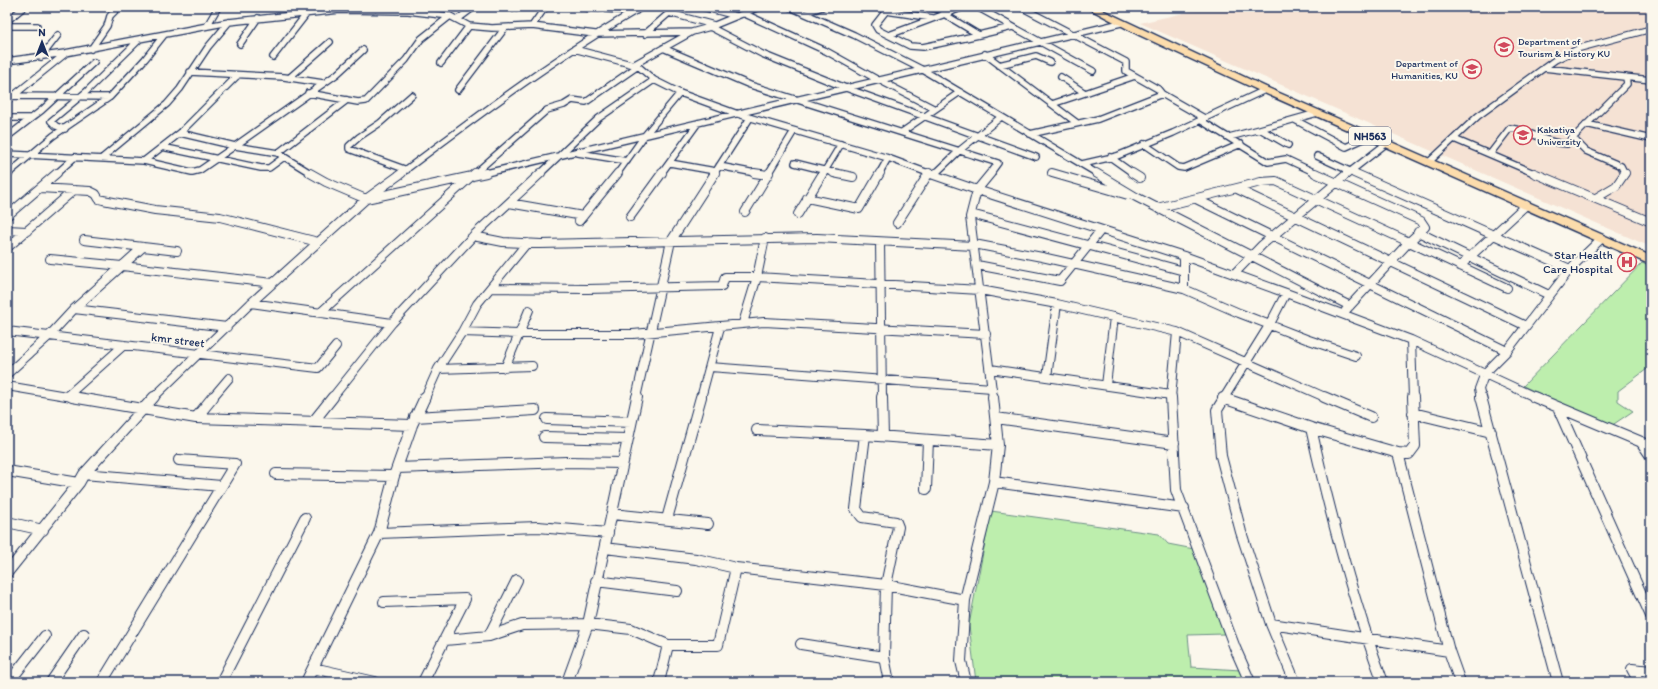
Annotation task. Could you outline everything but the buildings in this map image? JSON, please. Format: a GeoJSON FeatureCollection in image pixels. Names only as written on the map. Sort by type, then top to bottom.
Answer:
{"type":"FeatureCollection","features":[{"type":"Feature","properties":{"kind":"highway","name":"NH563"},"geometry":{"type":"LineString","coordinates":[[1090,7],[1265,90],[1651,256]]}},
{"type":"Feature","properties":{"kind":"highway","name":"NH563"},"geometry":{"type":"LineString","coordinates":[[1097,7],[1145,31],[1254,81],[1651,261]]}},
{"type":"Feature","properties":{"kind":"street"},"geometry":{"type":"LineString","coordinates":[[7,21],[24,7]]}},
{"type":"Feature","properties":{"kind":"street"},"geometry":{"type":"LineString","coordinates":[[91,49],[107,26],[110,16],[119,7]]}},
{"type":"Feature","properties":{"kind":"street"},"geometry":{"type":"LineString","coordinates":[[207,26],[218,7]]}},
{"type":"Feature","properties":{"kind":"street"},"geometry":{"type":"LineString","coordinates":[[458,19],[474,7]]}},
{"type":"Feature","properties":{"kind":"street"},"geometry":{"type":"LineString","coordinates":[[645,34],[677,7]]}},
{"type":"Feature","properties":{"kind":"street"},"geometry":{"type":"LineString","coordinates":[[702,7],[737,16]]}},
{"type":"Feature","properties":{"kind":"street"},"geometry":{"type":"LineString","coordinates":[[320,313],[470,177],[550,108],[564,105],[572,100],[586,102],[635,65],[692,32],[712,26],[759,7]]}},
{"type":"Feature","properties":{"kind":"street"},"geometry":{"type":"LineString","coordinates":[[790,7],[854,34],[923,70],[1136,197],[1350,306]]}},
{"type":"Feature","properties":{"kind":"street"},"geometry":{"type":"LineString","coordinates":[[805,13],[822,7]]}},
{"type":"Feature","properties":{"kind":"street"},"geometry":{"type":"LineString","coordinates":[[925,7],[952,11]]}},
{"type":"Feature","properties":{"kind":"street"},"geometry":{"type":"LineString","coordinates":[[889,35],[964,7]]}},
{"type":"Feature","properties":{"kind":"street"},"geometry":{"type":"LineString","coordinates":[[977,7],[1093,71]]}},
{"type":"Feature","properties":{"kind":"street"},"geometry":{"type":"LineString","coordinates":[[1021,7],[1126,62],[1126,71],[1158,89],[1162,94],[1268,162],[1286,159],[1421,222],[1425,227],[1418,232],[1342,314]]}},
{"type":"Feature","properties":{"kind":"street"},"geometry":{"type":"LineString","coordinates":[[7,61],[91,49],[207,26],[284,13],[349,8],[393,8],[450,16],[469,26],[505,28],[532,26],[595,34],[692,32]]}},
{"type":"Feature","properties":{"kind":"street"},"geometry":{"type":"LineString","coordinates":[[532,26],[544,8]]}},
{"type":"Feature","properties":{"kind":"street"},"geometry":{"type":"LineString","coordinates":[[588,8],[639,9]]}},
{"type":"Feature","properties":{"kind":"street"},"geometry":{"type":"LineString","coordinates":[[7,573],[43,530],[79,483],[84,474],[142,409],[226,326],[366,199],[501,99],[595,34],[639,9]]}},
{"type":"Feature","properties":{"kind":"street"},"geometry":{"type":"LineString","coordinates":[[272,57],[308,12]]}},
{"type":"Feature","properties":{"kind":"street"},"geometry":{"type":"LineString","coordinates":[[933,18],[886,12],[875,26],[878,30],[910,46],[918,48],[1012,27]]}},
{"type":"Feature","properties":{"kind":"street"},"geometry":{"type":"LineString","coordinates":[[669,13],[712,26],[762,54],[846,88],[979,135],[1036,157]]}},
{"type":"Feature","properties":{"kind":"street"},"geometry":{"type":"LineString","coordinates":[[743,13],[826,51],[878,80],[936,109]]}},
{"type":"Feature","properties":{"kind":"street"},"geometry":{"type":"LineString","coordinates":[[944,14],[979,35]]}},
{"type":"Feature","properties":{"kind":"street"},"geometry":{"type":"LineString","coordinates":[[308,93],[363,102],[369,100],[406,60],[421,40],[450,16]]}},
{"type":"Feature","properties":{"kind":"street"},"geometry":{"type":"LineString","coordinates":[[240,44],[258,18]]}},
{"type":"Feature","properties":{"kind":"street"},"geometry":{"type":"LineString","coordinates":[[102,158],[167,104],[180,89],[190,72],[229,22]]}},
{"type":"Feature","properties":{"kind":"street"},"geometry":{"type":"LineString","coordinates":[[180,133],[235,146],[278,153],[326,182],[366,199],[557,157],[985,54],[1121,23]]}},
{"type":"Feature","properties":{"kind":"street"},"geometry":{"type":"LineString","coordinates":[[7,26],[37,26]]}},
{"type":"Feature","properties":{"kind":"street"},"geometry":{"type":"LineString","coordinates":[[441,63],[469,26]]}},
{"type":"Feature","properties":{"kind":"street"},"geometry":{"type":"LineString","coordinates":[[458,90],[505,28]]}},
{"type":"Feature","properties":{"kind":"street"},"geometry":{"type":"LineString","coordinates":[[1431,161],[1478,116],[1544,68],[1580,48],[1651,29]]}},
{"type":"Feature","properties":{"kind":"street"},"geometry":{"type":"LineString","coordinates":[[41,57],[58,35]]}},
{"type":"Feature","properties":{"kind":"street"},"geometry":{"type":"LineString","coordinates":[[7,174],[64,128],[110,97],[154,50],[164,35]]}},
{"type":"Feature","properties":{"kind":"street"},"geometry":{"type":"LineString","coordinates":[[64,128],[56,126],[51,121],[80,97],[139,40]]}},
{"type":"Feature","properties":{"kind":"street"},"geometry":{"type":"LineString","coordinates":[[289,78],[330,42]]}},
{"type":"Feature","properties":{"kind":"street"},"geometry":{"type":"LineString","coordinates":[[663,48],[750,86],[797,99],[998,163],[977,190],[971,214],[998,445],[994,482],[964,600],[961,661],[966,682]]}},
{"type":"Feature","properties":{"kind":"street"},"geometry":{"type":"LineString","coordinates":[[574,49],[635,65],[654,80],[680,93],[738,114],[888,158],[977,190],[1184,256],[1286,293],[1411,340],[1558,408],[1651,446]]}},
{"type":"Feature","properties":{"kind":"street"},"geometry":{"type":"LineString","coordinates":[[7,154],[144,161],[192,172],[200,170],[337,74],[363,50]]}},
{"type":"Feature","properties":{"kind":"street"},"geometry":{"type":"LineString","coordinates":[[65,53],[10,98],[57,96],[110,97]]}},
{"type":"Feature","properties":{"kind":"street"},"geometry":{"type":"LineString","coordinates":[[985,54],[1077,123]]}},
{"type":"Feature","properties":{"kind":"street"},"geometry":{"type":"LineString","coordinates":[[999,65],[1036,56],[1050,62]]}},
{"type":"Feature","properties":{"kind":"street"},"geometry":{"type":"LineString","coordinates":[[7,137],[57,96],[94,62]]}},
{"type":"Feature","properties":{"kind":"street"},"geometry":{"type":"LineString","coordinates":[[1544,68],[1651,80]]}},
{"type":"Feature","properties":{"kind":"street"},"geometry":{"type":"LineString","coordinates":[[190,72],[289,78],[323,83]]}},
{"type":"Feature","properties":{"kind":"street"},"geometry":{"type":"LineString","coordinates":[[144,161],[180,133],[238,75]]}},
{"type":"Feature","properties":{"kind":"street"},"geometry":{"type":"LineString","coordinates":[[1052,104],[1135,76]]}},
{"type":"Feature","properties":{"kind":"street"},"geometry":{"type":"LineString","coordinates":[[1061,77],[1085,93]]}},
{"type":"Feature","properties":{"kind":"street"},"geometry":{"type":"LineString","coordinates":[[1490,154],[1510,128],[1525,130],[1567,144],[1572,137],[1627,84],[1626,77]]}},
{"type":"Feature","properties":{"kind":"street"},"geometry":{"type":"LineString","coordinates":[[312,422],[392,323],[473,236],[599,118],[654,80]]}},
{"type":"Feature","properties":{"kind":"street"},"geometry":{"type":"LineString","coordinates":[[1082,164],[1110,157],[1144,144],[1265,90]]}},
{"type":"Feature","properties":{"kind":"street"},"geometry":{"type":"LineString","coordinates":[[902,132],[960,92]]}},
{"type":"Feature","properties":{"kind":"street"},"geometry":{"type":"LineString","coordinates":[[509,203],[581,218],[627,161],[645,135],[680,93]]}},
{"type":"Feature","properties":{"kind":"street"},"geometry":{"type":"LineString","coordinates":[[1030,134],[1077,123],[1098,120],[1162,94]]}},
{"type":"Feature","properties":{"kind":"street"},"geometry":{"type":"LineString","coordinates":[[407,170],[365,156],[349,149],[349,146],[359,137],[380,123],[412,95]]}},
{"type":"Feature","properties":{"kind":"street"},"geometry":{"type":"LineString","coordinates":[[278,153],[347,100]]}},
{"type":"Feature","properties":{"kind":"street"},"geometry":{"type":"LineString","coordinates":[[1229,137],[1317,113]]}},
{"type":"Feature","properties":{"kind":"street"},"geometry":{"type":"LineString","coordinates":[[897,223],[931,173],[1001,117]]}},
{"type":"Feature","properties":{"kind":"street"},"geometry":{"type":"LineString","coordinates":[[7,118],[31,118]]}},
{"type":"Feature","properties":{"kind":"street"},"geometry":{"type":"LineString","coordinates":[[567,682],[588,624],[596,581],[605,548],[627,439],[671,241],[750,118]]}},
{"type":"Feature","properties":{"kind":"street"},"geometry":{"type":"LineString","coordinates":[[1295,120],[1346,147],[1370,136]]}},
{"type":"Feature","properties":{"kind":"street"},"geometry":{"type":"LineString","coordinates":[[630,217],[698,124]]}},
{"type":"Feature","properties":{"kind":"street"},"geometry":{"type":"LineString","coordinates":[[1586,124],[1651,139]]}},
{"type":"Feature","properties":{"kind":"street"},"geometry":{"type":"LineString","coordinates":[[1260,129],[1288,145]]}},
{"type":"Feature","properties":{"kind":"street"},"geometry":{"type":"LineString","coordinates":[[745,212],[794,130]]}},
{"type":"Feature","properties":{"kind":"street"},"geometry":{"type":"LineString","coordinates":[[1572,137],[1586,151],[1621,166],[1624,170],[1625,174],[1616,186],[1596,198]]}},
{"type":"Feature","properties":{"kind":"street"},"geometry":{"type":"LineString","coordinates":[[1454,139],[1651,222]]}},
{"type":"Feature","properties":{"kind":"street"},"geometry":{"type":"LineString","coordinates":[[1234,274],[1250,256],[1273,236],[1350,171],[1387,143]]}},
{"type":"Feature","properties":{"kind":"street"},"geometry":{"type":"LineString","coordinates":[[798,214],[841,144]]}},
{"type":"Feature","properties":{"kind":"street"},"geometry":{"type":"LineString","coordinates":[[1144,144],[1178,167],[1184,168],[1241,144]]}},
{"type":"Feature","properties":{"kind":"street"},"geometry":{"type":"LineString","coordinates":[[162,147],[266,168],[284,157]]}},
{"type":"Feature","properties":{"kind":"street"},"geometry":{"type":"LineString","coordinates":[[573,152],[627,161]]}},
{"type":"Feature","properties":{"kind":"street"},"geometry":{"type":"LineString","coordinates":[[1316,156],[1570,269]]}},
{"type":"Feature","properties":{"kind":"street"},"geometry":{"type":"LineString","coordinates":[[7,216],[75,157]]}},
{"type":"Feature","properties":{"kind":"street"},"geometry":{"type":"LineString","coordinates":[[1110,157],[1140,178]]}},
{"type":"Feature","properties":{"kind":"street"},"geometry":{"type":"LineString","coordinates":[[807,198],[858,209],[888,158]]}},
{"type":"Feature","properties":{"kind":"street"},"geometry":{"type":"LineString","coordinates":[[670,163],[768,175]]}},
{"type":"Feature","properties":{"kind":"street"},"geometry":{"type":"LineString","coordinates":[[795,163],[853,176]]}},
{"type":"Feature","properties":{"kind":"street"},"geometry":{"type":"LineString","coordinates":[[1052,173],[1136,197]]}},
{"type":"Feature","properties":{"kind":"street"},"geometry":{"type":"LineString","coordinates":[[1157,208],[1261,182],[1276,181],[1507,288]]}},
{"type":"Feature","properties":{"kind":"street"},"geometry":{"type":"LineString","coordinates":[[40,188],[74,190],[96,194],[99,199],[103,200],[155,210],[220,217],[318,242]]}},
{"type":"Feature","properties":{"kind":"street"},"geometry":{"type":"LineString","coordinates":[[1237,189],[1526,326]]}},
{"type":"Feature","properties":{"kind":"street"},"geometry":{"type":"LineString","coordinates":[[7,248],[74,190]]}},
{"type":"Feature","properties":{"kind":"street"},"geometry":{"type":"LineString","coordinates":[[1196,199],[1507,351]]}},
{"type":"Feature","properties":{"kind":"street"},"geometry":{"type":"LineString","coordinates":[[1460,266],[1526,205]]}},
{"type":"Feature","properties":{"kind":"street"},"geometry":{"type":"LineString","coordinates":[[971,214],[1184,271]]}},
{"type":"Feature","properties":{"kind":"street"},"geometry":{"type":"LineString","coordinates":[[7,230],[27,231]]}},
{"type":"Feature","properties":{"kind":"street"},"geometry":{"type":"LineString","coordinates":[[977,265],[1060,281],[1101,230]]}},
{"type":"Feature","properties":{"kind":"street"},"geometry":{"type":"LineString","coordinates":[[1418,232],[1548,294]]}},
{"type":"Feature","properties":{"kind":"street"},"geometry":{"type":"LineString","coordinates":[[473,236],[503,242],[527,243],[817,238],[974,245],[1074,264],[1184,289],[1239,313],[1306,339],[1356,356]]}},
{"type":"Feature","properties":{"kind":"street"},"geometry":{"type":"LineString","coordinates":[[743,323],[757,277],[765,238]]}},
{"type":"Feature","properties":{"kind":"street"},"geometry":{"type":"LineString","coordinates":[[1558,682],[1479,389],[1485,373],[1507,351],[1548,294],[1570,269],[1601,239]]}},
{"type":"Feature","properties":{"kind":"street"},"geometry":{"type":"LineString","coordinates":[[84,240],[177,251]]}},
{"type":"Feature","properties":{"kind":"street"},"geometry":{"type":"LineString","coordinates":[[880,242],[883,436]]}},
{"type":"Feature","properties":{"kind":"street"},"geometry":{"type":"LineString","coordinates":[[306,682],[379,533],[396,472],[413,421],[438,369],[462,332],[477,304],[527,243]]}},
{"type":"Feature","properties":{"kind":"street"},"geometry":{"type":"LineString","coordinates":[[7,374],[49,336],[74,309],[143,247]]}},
{"type":"Feature","properties":{"kind":"street"},"geometry":{"type":"LineString","coordinates":[[1184,256],[1184,289]]}},
{"type":"Feature","properties":{"kind":"street"},"geometry":{"type":"LineString","coordinates":[[50,259],[273,283]]}},
{"type":"Feature","properties":{"kind":"street"},"geometry":{"type":"LineString","coordinates":[[491,288],[587,289],[661,286],[722,286],[725,277],[757,277],[980,290],[1057,304],[1177,332],[1245,363],[1372,417]]}},
{"type":"Feature","properties":{"kind":"street"},"geometry":{"type":"LineString","coordinates":[[1286,293],[1270,324],[1217,410],[1221,456],[1241,532],[1271,624],[1295,682]]}},
{"type":"Feature","properties":{"kind":"street"},"geometry":{"type":"LineString","coordinates":[[252,303],[392,323]]}},
{"type":"Feature","properties":{"kind":"street"},"geometry":{"type":"LineString","coordinates":[[1047,377],[1057,304]]}},
{"type":"Feature","properties":{"kind":"street"},"geometry":{"type":"LineString","coordinates":[[74,309],[226,326]]}},
{"type":"Feature","properties":{"kind":"street"},"geometry":{"type":"LineString","coordinates":[[505,368],[529,310]]}},
{"type":"Feature","properties":{"kind":"street"},"geometry":{"type":"LineString","coordinates":[[1106,385],[1114,317]]}},
{"type":"Feature","properties":{"kind":"street"},"geometry":{"type":"LineString","coordinates":[[462,332],[518,334],[633,334],[764,322],[986,334]]}},
{"type":"Feature","properties":{"kind":"street"},"geometry":{"type":"LineString","coordinates":[[668,519],[720,327]]}},
{"type":"Feature","properties":{"kind":"street","name":"kmr street"},"geometry":{"type":"LineString","coordinates":[[7,331],[318,368],[336,346]]}},
{"type":"Feature","properties":{"kind":"street"},"geometry":{"type":"LineString","coordinates":[[1177,332],[1171,395],[1176,490],[1235,648],[1250,682]]}},
{"type":"Feature","properties":{"kind":"street"},"geometry":{"type":"LineString","coordinates":[[1224,398],[1311,428],[1398,453],[1409,454],[1415,446],[1411,340]]}},
{"type":"Feature","properties":{"kind":"street"},"geometry":{"type":"LineString","coordinates":[[67,396],[124,346]]}},
{"type":"Feature","properties":{"kind":"street"},"geometry":{"type":"LineString","coordinates":[[438,369],[532,366]]}},
{"type":"Feature","properties":{"kind":"street"},"geometry":{"type":"LineString","coordinates":[[710,368],[992,388]]}},
{"type":"Feature","properties":{"kind":"street"},"geometry":{"type":"LineString","coordinates":[[990,368],[1171,395]]}},
{"type":"Feature","properties":{"kind":"street"},"geometry":{"type":"LineString","coordinates":[[196,418],[229,378]]}},
{"type":"Feature","properties":{"kind":"street"},"geometry":{"type":"LineString","coordinates":[[7,386],[196,418],[312,422],[413,421],[536,410]]}},
{"type":"Feature","properties":{"kind":"street"},"geometry":{"type":"LineString","coordinates":[[1558,408],[1651,616]]}},
{"type":"Feature","properties":{"kind":"street"},"geometry":{"type":"LineString","coordinates":[[1413,413],[1491,432]]}},
{"type":"Feature","properties":{"kind":"street"},"geometry":{"type":"LineString","coordinates":[[996,418],[1174,443]]}},
{"type":"Feature","properties":{"kind":"street"},"geometry":{"type":"LineString","coordinates":[[547,420],[631,422]]}},
{"type":"Feature","properties":{"kind":"street"},"geometry":{"type":"LineString","coordinates":[[1311,428],[1329,512],[1366,638],[1383,682]]}},
{"type":"Feature","properties":{"kind":"street"},"geometry":{"type":"LineString","coordinates":[[756,430],[883,436],[998,445]]}},
{"type":"Feature","properties":{"kind":"street"},"geometry":{"type":"LineString","coordinates":[[865,435],[856,508],[858,515],[862,518],[892,521],[897,524],[886,585],[884,657],[888,682]]}},
{"type":"Feature","properties":{"kind":"street"},"geometry":{"type":"LineString","coordinates":[[544,437],[627,439]]}},
{"type":"Feature","properties":{"kind":"street"},"geometry":{"type":"LineString","coordinates":[[926,489],[928,440]]}},
{"type":"Feature","properties":{"kind":"street"},"geometry":{"type":"LineString","coordinates":[[1642,443],[1651,456]]}},
{"type":"Feature","properties":{"kind":"street"},"geometry":{"type":"LineString","coordinates":[[1398,453],[1449,651],[1460,682]]}},
{"type":"Feature","properties":{"kind":"street"},"geometry":{"type":"LineString","coordinates":[[102,682],[235,464],[179,460]]}},
{"type":"Feature","properties":{"kind":"street"},"geometry":{"type":"LineString","coordinates":[[276,474],[396,472],[567,462],[622,463]]}},
{"type":"Feature","properties":{"kind":"street"},"geometry":{"type":"LineString","coordinates":[[7,471],[79,483]]}},
{"type":"Feature","properties":{"kind":"street"},"geometry":{"type":"LineString","coordinates":[[84,474],[221,486]]}},
{"type":"Feature","properties":{"kind":"street"},"geometry":{"type":"LineString","coordinates":[[994,482],[1184,508]]}},
{"type":"Feature","properties":{"kind":"street"},"geometry":{"type":"LineString","coordinates":[[612,514],[708,524]]}},
{"type":"Feature","properties":{"kind":"street"},"geometry":{"type":"LineString","coordinates":[[221,682],[305,518]]}},
{"type":"Feature","properties":{"kind":"street"},"geometry":{"type":"LineString","coordinates":[[7,522],[43,530]]}},
{"type":"Feature","properties":{"kind":"street"},"geometry":{"type":"LineString","coordinates":[[379,533],[538,527],[608,534]]}},
{"type":"Feature","properties":{"kind":"street"},"geometry":{"type":"LineString","coordinates":[[605,548],[696,559],[736,568],[886,585],[964,600]]}},
{"type":"Feature","properties":{"kind":"street"},"geometry":{"type":"LineString","coordinates":[[445,640],[489,636],[522,625],[588,624],[631,629],[668,645],[718,645],[736,568]]}},
{"type":"Feature","properties":{"kind":"street"},"geometry":{"type":"LineString","coordinates":[[489,636],[517,580]]}},
{"type":"Feature","properties":{"kind":"street"},"geometry":{"type":"LineString","coordinates":[[596,581],[677,591]]}},
{"type":"Feature","properties":{"kind":"street"},"geometry":{"type":"LineString","coordinates":[[384,602],[465,599],[423,682]]}},
{"type":"Feature","properties":{"kind":"street"},"geometry":{"type":"LineString","coordinates":[[1271,624],[1449,651]]}},
{"type":"Feature","properties":{"kind":"street"},"geometry":{"type":"LineString","coordinates":[[51,682],[84,634]]}},
{"type":"Feature","properties":{"kind":"street"},"geometry":{"type":"LineString","coordinates":[[9,682],[45,636]]}},
{"type":"Feature","properties":{"kind":"street"},"geometry":{"type":"LineString","coordinates":[[801,644],[884,657]]}},
{"type":"Feature","properties":{"kind":"street"},"geometry":{"type":"LineString","coordinates":[[659,682],[668,645]]}},
{"type":"Feature","properties":{"kind":"street"},"geometry":{"type":"LineString","coordinates":[[314,668],[375,682]]}},
{"type":"Feature","properties":{"kind":"street"},"geometry":{"type":"LineString","coordinates":[[1639,682],[1632,669],[1651,671]]}},
{"type":"Feature","properties":{"kind":"shaded area","name":"Kakatiya University"},"geometry":{"type":"Polygon","coordinates":[[[1210,7],[1651,7],[1651,247],[1140,23],[1210,7]]]}},
{"type":"Feature","properties":{"kind":"green space"},"geometry":{"type":"Polygon","coordinates":[[[1642,263],[1651,267],[1651,366],[1618,391],[1618,401],[1633,411],[1611,426],[1523,386],[1642,263]]]}},
{"type":"Feature","properties":{"kind":"green space"},"geometry":{"type":"Polygon","coordinates":[[[991,511],[1159,534],[1168,544],[1194,549],[1224,634],[1188,635],[1191,667],[1241,670],[1246,682],[976,682],[969,625],[991,511]]]}},
{"type":"Feature","properties":{"kind":"place","name":"Department of Tourism & History KU"},"geometry":{"type":"Point","coordinates":[1504,47]}},
{"type":"Feature","properties":{"kind":"place","name":"Department of Humanities, KU"},"geometry":{"type":"Point","coordinates":[1472,69]}},
{"type":"Feature","properties":{"kind":"place","name":"Kakatiya University"},"geometry":{"type":"Point","coordinates":[1523,135]}},
{"type":"Feature","properties":{"kind":"place","name":"Star Health Care Hospital"},"geometry":{"type":"Point","coordinates":[1627,262]}}]}
